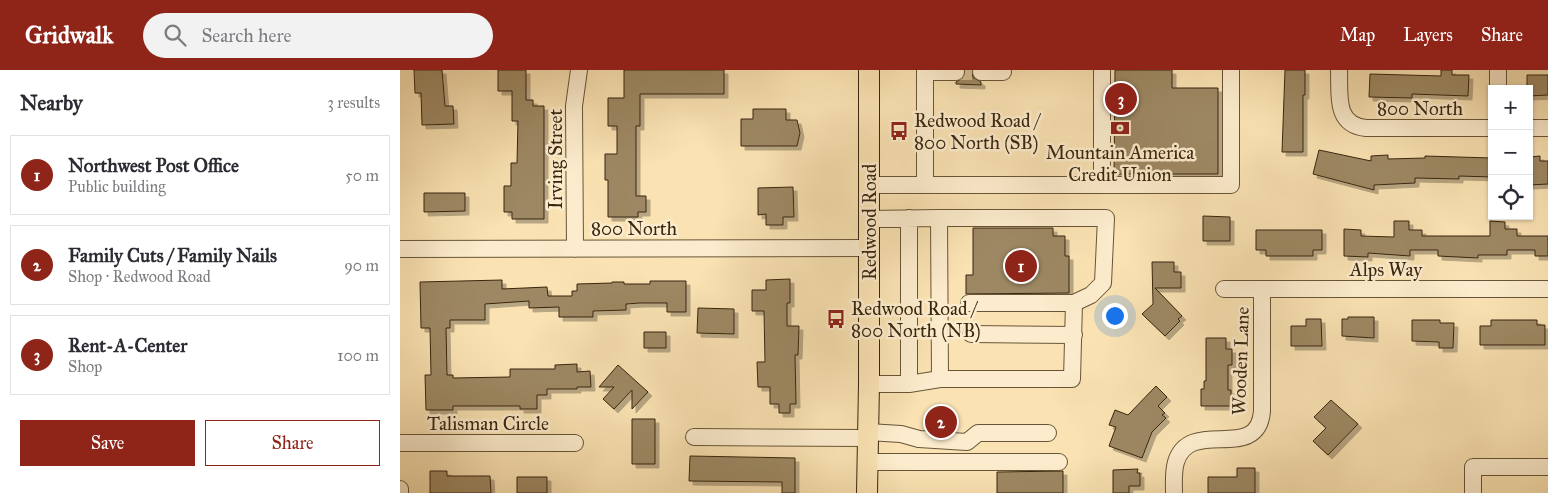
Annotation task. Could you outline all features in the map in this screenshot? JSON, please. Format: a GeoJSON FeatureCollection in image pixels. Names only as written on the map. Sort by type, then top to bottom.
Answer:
{"type":"FeatureCollection","features":[{"type":"Feature","properties":{"kind":"main road","name":"Redwood Road"},"geometry":{"type":"LineString","coordinates":[[867,493],[869,70]]}},
{"type":"Feature","properties":{"kind":"street","name":"Irving Street"},"geometry":{"type":"LineString","coordinates":[[575,248],[574,106],[579,70]]}},
{"type":"Feature","properties":{"kind":"street"},"geometry":{"type":"LineString","coordinates":[[1102,70],[1102,185]]}},
{"type":"Feature","properties":{"kind":"street"},"geometry":{"type":"LineString","coordinates":[[869,185],[1231,185],[1231,70]]}},
{"type":"Feature","properties":{"kind":"street","name":"800 North"},"geometry":{"type":"LineString","coordinates":[[1340,70],[1341,109],[1349,122],[1354,126],[1366,128],[1488,128]]}},
{"type":"Feature","properties":{"kind":"street"},"geometry":{"type":"LineString","coordinates":[[1498,70],[1498,85]]}},
{"type":"Feature","properties":{"kind":"street"},"geometry":{"type":"LineString","coordinates":[[925,184],[925,71],[956,72]]}},
{"type":"Feature","properties":{"kind":"street"},"geometry":{"type":"LineString","coordinates":[[981,72],[1003,75]]}},
{"type":"Feature","properties":{"kind":"street"},"geometry":{"type":"LineString","coordinates":[[1533,128],[1548,128]]}},
{"type":"Feature","properties":{"kind":"street"},"geometry":{"type":"LineString","coordinates":[[909,218],[909,384]]}},
{"type":"Feature","properties":{"kind":"street"},"geometry":{"type":"LineString","coordinates":[[939,218],[940,379]]}},
{"type":"Feature","properties":{"kind":"street"},"geometry":{"type":"LineString","coordinates":[[869,219],[1106,218],[1103,283],[1092,295],[1074,303],[969,303]]}},
{"type":"Feature","properties":{"kind":"street","name":"800 North"},"geometry":{"type":"LineString","coordinates":[[400,249],[869,248]]}},
{"type":"Feature","properties":{"kind":"street","name":"Alps Way"},"geometry":{"type":"LineString","coordinates":[[1224,289],[1548,288]]}},
{"type":"Feature","properties":{"kind":"street","name":"Wooden Lane"},"geometry":{"type":"LineString","coordinates":[[1174,493],[1176,463],[1184,449],[1197,440],[1242,438],[1249,435],[1259,425],[1262,411],[1262,289]]}},
{"type":"Feature","properties":{"kind":"street"},"geometry":{"type":"LineString","coordinates":[[869,384],[909,384],[940,379],[1072,379],[1074,303]]}},
{"type":"Feature","properties":{"kind":"street"},"geometry":{"type":"LineString","coordinates":[[971,334],[1074,335]]}},
{"type":"Feature","properties":{"kind":"street"},"geometry":{"type":"LineString","coordinates":[[868,444],[900,434],[919,439],[967,442],[978,433],[1048,433]]}},
{"type":"Feature","properties":{"kind":"street"},"geometry":{"type":"LineString","coordinates":[[694,437],[868,444],[1059,462]]}},
{"type":"Feature","properties":{"kind":"street","name":"Talisman Circle"},"geometry":{"type":"LineString","coordinates":[[400,443],[575,443]]}},
{"type":"Feature","properties":{"kind":"street"},"geometry":{"type":"LineString","coordinates":[[1473,493],[1473,466],[1548,467]]}},
{"type":"Feature","properties":{"kind":"building"},"geometry":{"type":"Polygon","coordinates":[[[414,70],[442,70],[445,106],[453,106],[454,124],[422,125],[421,93],[415,93],[414,70]]]}},
{"type":"Feature","properties":{"kind":"building"},"geometry":{"type":"Polygon","coordinates":[[[498,70],[526,70],[526,100],[533,100],[533,106],[544,106],[544,219],[512,219],[512,212],[504,212],[504,186],[511,186],[511,163],[517,163],[518,121],[512,121],[512,91],[498,91],[498,70]]]}},
{"type":"Feature","properties":{"kind":"building"},"geometry":{"type":"Polygon","coordinates":[[[624,70],[724,70],[724,94],[640,94],[640,126],[636,126],[636,196],[646,196],[646,212],[638,212],[638,217],[608,217],[608,180],[605,180],[605,154],[617,154],[617,126],[608,126],[608,98],[624,98],[624,70]]]}},
{"type":"Feature","properties":{"kind":"building"},"geometry":{"type":"Polygon","coordinates":[[[966,70],[971,70],[973,77],[981,82],[981,85],[956,84],[956,82],[964,77],[966,70]]]}},
{"type":"Feature","properties":{"kind":"building"},"geometry":{"type":"Polygon","coordinates":[[[1115,70],[1172,70],[1172,88],[1218,88],[1218,174],[1114,174],[1115,70]]]}},
{"type":"Feature","properties":{"kind":"building"},"geometry":{"type":"Polygon","coordinates":[[[1285,70],[1305,70],[1303,152],[1282,152],[1285,70]]]}},
{"type":"Feature","properties":{"kind":"building"},"geometry":{"type":"Polygon","coordinates":[[[1441,70],[1452,70],[1452,75],[1469,75],[1468,96],[1412,94],[1412,98],[1369,97],[1370,74],[1441,76],[1441,70]]]}},
{"type":"Feature","properties":{"kind":"building"},"geometry":{"type":"Polygon","coordinates":[[[1527,75],[1548,75],[1548,95],[1533,96],[1533,85],[1527,85],[1527,75]]]}},
{"type":"Feature","properties":{"kind":"building"},"geometry":{"type":"Polygon","coordinates":[[[753,109],[786,109],[786,120],[797,120],[800,133],[797,146],[741,146],[741,119],[753,119],[753,109]]]}},
{"type":"Feature","properties":{"kind":"building"},"geometry":{"type":"Polygon","coordinates":[[[1319,150],[1371,161],[1371,156],[1388,155],[1388,159],[1425,158],[1425,156],[1488,158],[1488,177],[1459,176],[1459,179],[1415,178],[1415,183],[1374,185],[1374,190],[1313,174],[1319,150]]]}},
{"type":"Feature","properties":{"kind":"building"},"geometry":{"type":"Polygon","coordinates":[[[1540,156],[1540,161],[1548,161],[1548,184],[1533,185],[1533,157],[1540,156]]]}},
{"type":"Feature","properties":{"kind":"building"},"geometry":{"type":"Polygon","coordinates":[[[793,187],[794,217],[783,217],[783,225],[766,225],[766,214],[758,215],[758,188],[793,187]]]}},
{"type":"Feature","properties":{"kind":"building"},"geometry":{"type":"Polygon","coordinates":[[[424,193],[465,193],[465,211],[424,212],[424,193]]]}},
{"type":"Feature","properties":{"kind":"building"},"geometry":{"type":"Polygon","coordinates":[[[1203,216],[1230,217],[1230,241],[1203,241],[1203,216]]]}},
{"type":"Feature","properties":{"kind":"building"},"geometry":{"type":"Polygon","coordinates":[[[1394,221],[1409,221],[1409,230],[1422,230],[1422,236],[1490,236],[1490,221],[1505,222],[1505,229],[1517,229],[1517,236],[1548,236],[1548,256],[1535,256],[1535,250],[1507,250],[1507,255],[1478,255],[1478,258],[1438,256],[1438,250],[1410,250],[1410,256],[1368,253],[1368,257],[1344,256],[1344,229],[1361,230],[1361,236],[1394,237],[1394,221]]]}},
{"type":"Feature","properties":{"kind":"building"},"geometry":{"type":"Polygon","coordinates":[[[973,228],[1053,228],[1053,236],[1065,236],[1065,256],[1069,256],[1069,293],[966,294],[966,275],[973,275],[973,228]]]}},
{"type":"Feature","properties":{"kind":"building"},"geometry":{"type":"Polygon","coordinates":[[[1256,230],[1322,230],[1322,250],[1313,250],[1313,256],[1266,256],[1266,250],[1256,250],[1256,230]]]}},
{"type":"Feature","properties":{"kind":"building"},"geometry":{"type":"Polygon","coordinates":[[[1152,262],[1174,262],[1174,272],[1181,272],[1181,288],[1155,288],[1182,316],[1178,319],[1180,321],[1165,336],[1142,314],[1153,304],[1152,262]]]}},
{"type":"Feature","properties":{"kind":"building"},"geometry":{"type":"Polygon","coordinates":[[[790,279],[790,303],[787,303],[787,326],[799,326],[798,355],[795,355],[796,404],[790,404],[790,413],[779,413],[779,404],[770,404],[770,387],[758,387],[757,362],[765,362],[764,311],[752,311],[752,290],[766,290],[766,280],[790,279]]]}},
{"type":"Feature","properties":{"kind":"building"},"geometry":{"type":"Polygon","coordinates":[[[502,280],[502,289],[547,287],[548,296],[572,296],[572,291],[577,291],[577,284],[624,282],[624,284],[650,284],[650,281],[686,281],[686,312],[667,312],[667,303],[640,303],[626,304],[626,310],[593,311],[593,317],[559,317],[559,307],[529,308],[529,301],[485,304],[485,320],[450,320],[450,328],[446,328],[447,375],[453,375],[453,378],[510,377],[510,369],[555,369],[555,365],[577,364],[577,372],[590,371],[591,387],[547,389],[547,395],[537,395],[537,409],[520,409],[520,406],[453,406],[453,410],[426,410],[425,375],[431,375],[430,328],[421,328],[420,282],[502,280]]]}},
{"type":"Feature","properties":{"kind":"building"},"geometry":{"type":"Polygon","coordinates":[[[698,308],[734,309],[734,334],[697,333],[698,308]]]}},
{"type":"Feature","properties":{"kind":"building"},"geometry":{"type":"Polygon","coordinates":[[[1348,317],[1374,317],[1374,338],[1342,336],[1342,319],[1348,319],[1348,317]]]}},
{"type":"Feature","properties":{"kind":"building"},"geometry":{"type":"Polygon","coordinates":[[[1306,319],[1321,319],[1322,346],[1291,346],[1291,326],[1306,326],[1306,319]]]}},
{"type":"Feature","properties":{"kind":"building"},"geometry":{"type":"Polygon","coordinates":[[[1412,320],[1440,320],[1440,323],[1454,323],[1453,348],[1439,348],[1439,342],[1412,341],[1412,320]]]}},
{"type":"Feature","properties":{"kind":"building"},"geometry":{"type":"Polygon","coordinates":[[[1491,320],[1537,320],[1537,325],[1545,325],[1545,345],[1480,345],[1480,326],[1491,326],[1491,320]]]}},
{"type":"Feature","properties":{"kind":"building"},"geometry":{"type":"Polygon","coordinates":[[[644,332],[666,332],[666,348],[644,348],[644,332]]]}},
{"type":"Feature","properties":{"kind":"building"},"geometry":{"type":"Polygon","coordinates":[[[1206,338],[1226,338],[1226,349],[1232,349],[1232,365],[1228,365],[1228,390],[1231,390],[1231,406],[1201,406],[1201,389],[1204,389],[1204,381],[1206,381],[1206,338]]]}},
{"type":"Feature","properties":{"kind":"building"},"geometry":{"type":"Polygon","coordinates":[[[618,365],[648,392],[632,409],[632,390],[614,409],[603,399],[614,387],[599,387],[618,365]]]}},
{"type":"Feature","properties":{"kind":"building"},"geometry":{"type":"Polygon","coordinates":[[[1156,386],[1167,397],[1158,406],[1165,413],[1162,415],[1166,418],[1152,432],[1142,458],[1109,446],[1116,427],[1109,425],[1115,410],[1128,415],[1156,386]]]}},
{"type":"Feature","properties":{"kind":"building"},"geometry":{"type":"Polygon","coordinates":[[[1331,400],[1358,424],[1328,455],[1313,441],[1326,428],[1314,417],[1331,400]]]}},
{"type":"Feature","properties":{"kind":"building"},"geometry":{"type":"Polygon","coordinates":[[[934,411],[951,411],[951,431],[934,430],[934,411]]]}},
{"type":"Feature","properties":{"kind":"building"},"geometry":{"type":"Polygon","coordinates":[[[632,419],[655,419],[655,464],[632,464],[632,419]]]}},
{"type":"Feature","properties":{"kind":"building"},"geometry":{"type":"Polygon","coordinates":[[[690,456],[795,458],[795,493],[782,493],[782,482],[689,481],[690,456]]]}},
{"type":"Feature","properties":{"kind":"building"},"geometry":{"type":"Polygon","coordinates":[[[1237,468],[1255,468],[1255,493],[1208,493],[1208,477],[1237,477],[1237,468]]]}},
{"type":"Feature","properties":{"kind":"building"},"geometry":{"type":"Polygon","coordinates":[[[1138,469],[1137,473],[1140,473],[1140,486],[1129,486],[1129,493],[1113,493],[1113,470],[1138,469]]]}},
{"type":"Feature","properties":{"kind":"building"},"geometry":{"type":"Polygon","coordinates":[[[430,471],[447,471],[447,476],[490,476],[491,493],[430,493],[430,471]]]}},
{"type":"Feature","properties":{"kind":"building"},"geometry":{"type":"Polygon","coordinates":[[[1063,471],[1063,493],[997,493],[997,472],[1063,471]]]}},
{"type":"Feature","properties":{"kind":"building"},"geometry":{"type":"Polygon","coordinates":[[[517,477],[547,477],[547,493],[517,493],[517,477]]]}},
{"type":"Feature","properties":{"kind":"tunnel"},"geometry":{"type":"LineString","coordinates":[[956,72],[981,72]]}},
{"type":"Feature","properties":{"kind":"place","name":"Rent-A-Center"},"geometry":{"type":"Point","coordinates":[1121,99]}},
{"type":"Feature","properties":{"kind":"place","name":"Mountain America Credit Union"},"geometry":{"type":"Point","coordinates":[1120,128]}},
{"type":"Feature","properties":{"kind":"place","name":"Redwood Road / 800 North (SB)"},"geometry":{"type":"Point","coordinates":[899,131]}},
{"type":"Feature","properties":{"kind":"place","name":"Northwest Post Office"},"geometry":{"type":"Point","coordinates":[1021,266]}},
{"type":"Feature","properties":{"kind":"place","name":"Redwood Road / 800 North (NB)"},"geometry":{"type":"Point","coordinates":[836,319]}},
{"type":"Feature","properties":{"kind":"place","name":"Family Cuts / Family Nails"},"geometry":{"type":"Point","coordinates":[941,422]}}]}
